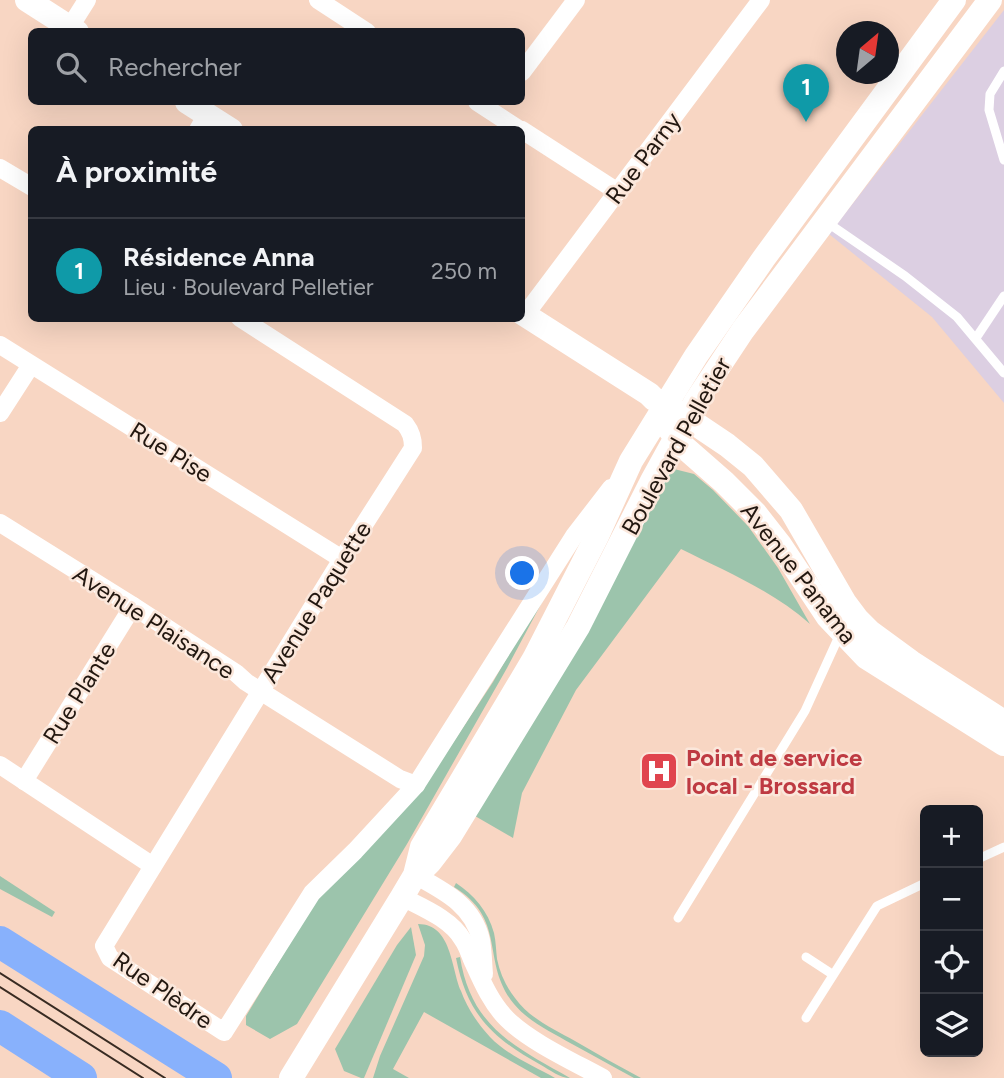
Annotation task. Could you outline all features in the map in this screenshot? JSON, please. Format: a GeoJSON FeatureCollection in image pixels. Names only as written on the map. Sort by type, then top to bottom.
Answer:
{"type":"FeatureCollection","features":[{"type":"Feature","properties":{"kind":"highway"},"geometry":{"type":"LineString","coordinates":[[0,942],[216,1078]]}},
{"type":"Feature","properties":{"kind":"highway"},"geometry":{"type":"LineString","coordinates":[[0,1026],[81,1078]]}},
{"type":"Feature","properties":{"kind":"street"},"geometry":{"type":"LineString","coordinates":[[27,0],[72,28]]}},
{"type":"Feature","properties":{"kind":"street"},"geometry":{"type":"LineString","coordinates":[[74,28],[87,0]]}},
{"type":"Feature","properties":{"kind":"street"},"geometry":{"type":"LineString","coordinates":[[318,0],[361,28]]}},
{"type":"Feature","properties":{"kind":"street"},"geometry":{"type":"LineString","coordinates":[[525,68],[576,0]]}},
{"type":"Feature","properties":{"kind":"street","name":"Rue Parny"},"geometry":{"type":"LineString","coordinates":[[525,311],[761,0]]}},
{"type":"Feature","properties":{"kind":"street","name":"Boulevard Pelletier"},"geometry":{"type":"LineString","coordinates":[[415,875],[430,862],[450,836],[579,627],[668,415],[711,334],[954,0]]}},
{"type":"Feature","properties":{"kind":"street","name":"Boulevard Pelletier"},"geometry":{"type":"LineString","coordinates":[[224,1032],[312,893],[416,785],[574,536],[668,415],[743,330],[990,0]]}},
{"type":"Feature","properties":{"kind":"street"},"geometry":{"type":"LineString","coordinates":[[489,105],[516,126]]}},
{"type":"Feature","properties":{"kind":"street"},"geometry":{"type":"LineString","coordinates":[[197,115],[222,126]]}},
{"type":"Feature","properties":{"kind":"street"},"geometry":{"type":"LineString","coordinates":[[525,133],[618,192]]}},
{"type":"Feature","properties":{"kind":"street"},"geometry":{"type":"LineString","coordinates":[[0,168],[28,185]]}},
{"type":"Feature","properties":{"kind":"street","name":"Avenue Panama"},"geometry":{"type":"LineString","coordinates":[[525,315],[649,394],[668,415],[684,447],[755,513],[828,617],[870,632],[1004,722]]}},
{"type":"Feature","properties":{"kind":"street","name":"Avenue Paquette"},"geometry":{"type":"LineString","coordinates":[[104,946],[412,448],[411,432],[405,424],[246,322]]}},
{"type":"Feature","properties":{"kind":"street","name":"Rue Pise"},"geometry":{"type":"LineString","coordinates":[[0,345],[342,559]]}},
{"type":"Feature","properties":{"kind":"street"},"geometry":{"type":"LineString","coordinates":[[0,413],[32,365]]}},
{"type":"Feature","properties":{"kind":"street","name":"Boulevard Pelletier"},"geometry":{"type":"LineString","coordinates":[[291,1078],[415,875],[422,847],[534,659],[597,536],[631,461]]}},
{"type":"Feature","properties":{"kind":"street","name":"Avenue Plaisance"},"geometry":{"type":"LineString","coordinates":[[2,530],[133,606],[260,691],[400,779],[416,785]]}},
{"type":"Feature","properties":{"kind":"street","name":"Rue Plante"},"geometry":{"type":"LineString","coordinates":[[24,781],[133,606]]}},
{"type":"Feature","properties":{"kind":"street","name":"Avenue Panama"},"geometry":{"type":"LineString","coordinates":[[849,626],[866,657],[1004,744]]}},
{"type":"Feature","properties":{"kind":"street"},"geometry":{"type":"LineString","coordinates":[[0,765],[153,866]]}},
{"type":"Feature","properties":{"kind":"street"},"geometry":{"type":"LineString","coordinates":[[415,875],[454,898],[471,915],[482,943],[485,988]]}},
{"type":"Feature","properties":{"kind":"street"},"geometry":{"type":"LineString","coordinates":[[402,897],[454,929],[463,940],[485,988],[506,1018],[523,1033],[603,1078]]}},
{"type":"Feature","properties":{"kind":"street","name":"Rue Plèdre"},"geometry":{"type":"LineString","coordinates":[[104,946],[110,958],[224,1032]]}},
{"type":"Feature","properties":{"kind":"lane"},"geometry":{"type":"LineString","coordinates":[[1004,71],[990,94],[989,110],[1004,160]]}},
{"type":"Feature","properties":{"kind":"lane"},"geometry":{"type":"LineString","coordinates":[[804,205],[905,276],[957,317],[1004,373]]}},
{"type":"Feature","properties":{"kind":"lane"},"geometry":{"type":"LineString","coordinates":[[976,338],[1004,296]]}},
{"type":"Feature","properties":{"kind":"lane"},"geometry":{"type":"LineString","coordinates":[[677,918],[804,711],[849,626]]}},
{"type":"Feature","properties":{"kind":"lane"},"geometry":{"type":"LineString","coordinates":[[983,857],[1004,847]]}},
{"type":"Feature","properties":{"kind":"lane"},"geometry":{"type":"LineString","coordinates":[[806,1018],[877,905],[920,885]]}},
{"type":"Feature","properties":{"kind":"lane"},"geometry":{"type":"LineString","coordinates":[[806,957],[832,974]]}},
{"type":"Feature","properties":{"kind":"shaded area"},"geometry":{"type":"Polygon","coordinates":[[[1004,10],[1004,403],[932,317],[829,234],[1004,10]]]}},
{"type":"Feature","properties":{"kind":"green space"},"geometry":{"type":"Polygon","coordinates":[[[674,469],[694,474],[748,526],[778,568],[810,624],[765,592],[681,549],[576,690],[522,793],[513,838],[475,816],[667,473],[674,469]]]}},
{"type":"Feature","properties":{"kind":"green space"},"geometry":{"type":"Polygon","coordinates":[[[554,575],[556,576],[507,668],[407,844],[297,1024],[270,1039],[246,1025],[246,1016],[319,895],[421,791],[493,682],[554,575]]]}},
{"type":"Feature","properties":{"kind":"green space"},"geometry":{"type":"Polygon","coordinates":[[[0,876],[55,912],[52,917],[0,889],[0,876]]]}},
{"type":"Feature","properties":{"kind":"green space"},"geometry":{"type":"Polygon","coordinates":[[[456,883],[474,898],[488,918],[494,933],[502,975],[521,1005],[543,1023],[641,1078],[634,1078],[556,1035],[533,1021],[514,1004],[498,973],[488,927],[471,900],[454,887],[456,883]]]}},
{"type":"Feature","properties":{"kind":"green space"},"geometry":{"type":"Polygon","coordinates":[[[418,924],[438,931],[444,939],[466,1004],[490,1037],[512,1055],[555,1078],[541,1078],[424,1012],[393,1069],[409,1078],[373,1078],[424,956],[425,945],[418,924]]]}},
{"type":"Feature","properties":{"kind":"green space"},"geometry":{"type":"Polygon","coordinates":[[[411,927],[416,955],[364,1078],[361,1078],[344,1071],[335,1049],[397,945],[411,927]]]}},
{"type":"Feature","properties":{"kind":"green space"},"geometry":{"type":"Polygon","coordinates":[[[460,957],[474,1001],[485,1018],[514,1045],[570,1078],[555,1073],[524,1055],[495,1034],[484,1022],[467,995],[456,958],[460,957]]]}},
{"type":"Feature","properties":{"kind":"tram line"},"geometry":{"type":"LineString","coordinates":[[0,973],[165,1078]]}},
{"type":"Feature","properties":{"kind":"tram line"},"geometry":{"type":"LineString","coordinates":[[0,987],[143,1078]]}},
{"type":"Feature","properties":{"kind":"place","name":"Résidence Anna"},"geometry":{"type":"Point","coordinates":[806,122]}},
{"type":"Feature","properties":{"kind":"place","name":"Point de service local - Brossard"},"geometry":{"type":"Point","coordinates":[659,771]}}]}
